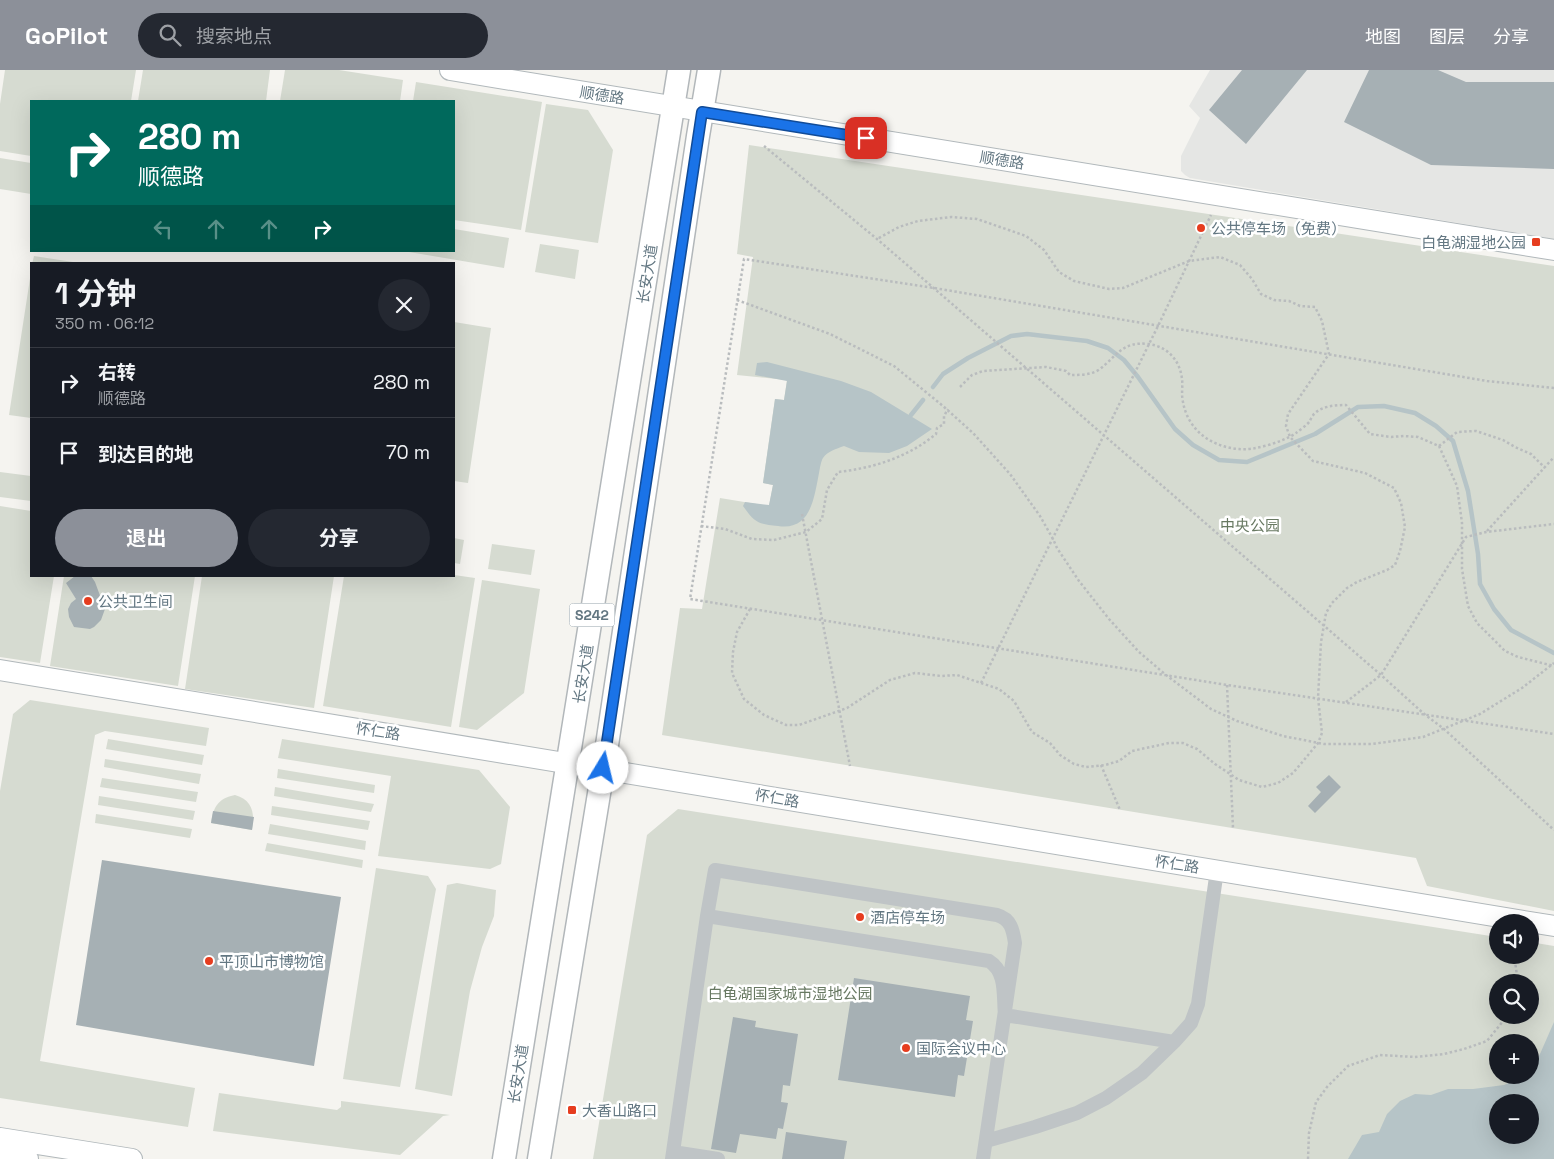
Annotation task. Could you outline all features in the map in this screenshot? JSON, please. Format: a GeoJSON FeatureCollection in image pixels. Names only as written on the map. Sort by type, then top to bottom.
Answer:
{"type":"FeatureCollection","features":[{"type":"Feature","properties":{"kind":"main road","name":"长安大道"},"geometry":{"type":"LineString","coordinates":[[504,1159],[679,70]]}},
{"type":"Feature","properties":{"kind":"main road","name":"长安大道"},"geometry":{"type":"LineString","coordinates":[[539,1159],[603,768],[709,70]]}},
{"type":"Feature","properties":{"kind":"street","name":"顺德路"},"geometry":{"type":"LineString","coordinates":[[450,70],[1554,250]]}},
{"type":"Feature","properties":{"kind":"street","name":"怀仁路"},"geometry":{"type":"LineString","coordinates":[[0,670],[1554,926]]}},
{"type":"Feature","properties":{"kind":"street"},"geometry":{"type":"LineString","coordinates":[[718,1159],[672,1155],[715,870],[1005,917],[1013,931],[1015,943],[983,1159]]}},
{"type":"Feature","properties":{"kind":"street"},"geometry":{"type":"LineString","coordinates":[[986,1141],[1035,1127],[1084,1109],[1106,1098],[1142,1073],[1191,1023],[1198,1004],[1216,870]]}},
{"type":"Feature","properties":{"kind":"street"},"geometry":{"type":"LineString","coordinates":[[707,916],[988,961],[1000,970],[1005,1016]]}},
{"type":"Feature","properties":{"kind":"street"},"geometry":{"type":"LineString","coordinates":[[1005,1016],[1174,1042]]}},
{"type":"Feature","properties":{"kind":"street"},"geometry":{"type":"LineString","coordinates":[[0,1138],[132,1159]]}},
{"type":"Feature","properties":{"kind":"street"},"geometry":{"type":"LineString","coordinates":[[0,1154],[28,1159]]}},
{"type":"Feature","properties":{"kind":"path"},"geometry":{"type":"LineString","coordinates":[[764,146],[877,239],[1026,367],[1423,713],[1444,729],[1554,830]]}},
{"type":"Feature","properties":{"kind":"path"},"geometry":{"type":"LineString","coordinates":[[981,683],[1211,215]]}},
{"type":"Feature","properties":{"kind":"path"},"geometry":{"type":"LineString","coordinates":[[750,609],[737,632],[733,652],[732,673],[744,699],[764,715],[786,726],[799,725],[847,708],[890,680],[915,673],[941,676],[957,675],[999,689],[1014,700],[1032,732],[1050,742],[1060,755],[1074,764],[1086,767],[1100,765],[1119,761],[1132,751],[1168,743],[1183,743],[1198,749],[1240,780],[1262,787],[1278,783],[1293,773],[1318,743],[1322,733],[1318,698],[1320,680],[1319,661],[1326,613],[1332,603],[1347,588],[1356,582],[1395,565],[1400,551],[1405,527],[1401,503],[1394,488],[1365,473],[1313,461],[1290,437],[1286,426],[1288,414],[1329,354],[1322,321],[1316,307],[1300,306],[1289,301],[1274,300],[1261,294],[1240,265],[1220,257],[1188,261],[1123,288],[1109,289],[1074,282],[1059,272],[1044,250],[1026,236],[977,219],[951,217],[918,221],[899,227],[877,239]]}},
{"type":"Feature","properties":{"kind":"path"},"geometry":{"type":"LineString","coordinates":[[1554,388],[1487,381],[934,288],[744,259],[690,599],[1227,685],[1554,734]]}},
{"type":"Feature","properties":{"kind":"path"},"geometry":{"type":"LineString","coordinates":[[737,300],[830,334],[894,366],[948,409],[973,433],[1010,474],[1025,494],[1073,572],[1109,619],[1139,652],[1211,709],[1283,736],[1318,743],[1396,742],[1423,738],[1480,714],[1522,688],[1553,665]]}},
{"type":"Feature","properties":{"kind":"path"},"geometry":{"type":"LineString","coordinates":[[960,387],[972,375],[983,371],[1046,367],[1066,371],[1070,375],[1091,373],[1103,366],[1122,348],[1149,344],[1158,346],[1173,356],[1180,369],[1182,401],[1193,428],[1204,439],[1216,444],[1240,450],[1274,444],[1290,437],[1309,422],[1314,414],[1320,410],[1333,405],[1346,405],[1370,434],[1391,437],[1418,437],[1439,446],[1457,486],[1462,523],[1463,582],[1468,606],[1477,623],[1505,651],[1518,657],[1553,665]]}},
{"type":"Feature","properties":{"kind":"path"},"geometry":{"type":"LineString","coordinates":[[701,526],[725,530],[752,539],[774,540],[806,532],[822,519],[827,490],[838,472],[863,468],[899,458],[913,451],[936,434],[937,428],[944,424],[944,416],[948,409]]}},
{"type":"Feature","properties":{"kind":"path"},"geometry":{"type":"LineString","coordinates":[[1439,446],[1457,432],[1476,431],[1503,440],[1531,454],[1545,468]]}},
{"type":"Feature","properties":{"kind":"path"},"geometry":{"type":"LineString","coordinates":[[1486,532],[1554,457]]}},
{"type":"Feature","properties":{"kind":"path"},"geometry":{"type":"LineString","coordinates":[[802,514],[850,766]]}},
{"type":"Feature","properties":{"kind":"path"},"geometry":{"type":"LineString","coordinates":[[1346,702],[1381,675],[1466,537],[1486,532],[1554,524]]}},
{"type":"Feature","properties":{"kind":"path"},"geometry":{"type":"LineString","coordinates":[[1227,685],[1233,828]]}},
{"type":"Feature","properties":{"kind":"path"},"geometry":{"type":"LineString","coordinates":[[1100,765],[1120,810]]}},
{"type":"Feature","properties":{"kind":"path"},"geometry":{"type":"LineString","coordinates":[[1308,1159],[1309,1133],[1316,1102],[1327,1087],[1348,1066],[1380,1055],[1415,1057],[1464,1050],[1487,1041],[1501,1024]]}},
{"type":"Feature","properties":{"kind":"shaded area"},"geometry":{"type":"Polygon","coordinates":[[[1210,70],[1554,70],[1554,239],[1190,178],[1181,171],[1181,156],[1200,118],[1189,106],[1210,70]]]}},
{"type":"Feature","properties":{"kind":"shaded area"},"geometry":{"type":"Polygon","coordinates":[[[767,362],[841,381],[871,392],[932,429],[907,446],[889,453],[859,452],[844,446],[830,452],[823,458],[813,502],[804,518],[798,523],[789,526],[758,522],[743,506],[745,502],[769,505],[773,485],[763,483],[775,399],[784,400],[787,381],[755,375],[757,363],[767,362]]]}},
{"type":"Feature","properties":{"kind":"shaded area"},"geometry":{"type":"Polygon","coordinates":[[[1554,1022],[1554,1159],[1348,1159],[1362,1135],[1379,1132],[1387,1114],[1400,1101],[1415,1094],[1431,1095],[1448,1089],[1473,1089],[1506,1084],[1539,1084],[1539,1055],[1554,1022]]]}},
{"type":"Feature","properties":{"kind":"green space"},"geometry":{"type":"Polygon","coordinates":[[[5,70],[136,70],[131,100],[30,100],[30,156],[0,151],[0,104],[5,70]]]}},
{"type":"Feature","properties":{"kind":"green space"},"geometry":{"type":"Polygon","coordinates":[[[143,70],[270,70],[266,100],[138,100],[143,70]]]}},
{"type":"Feature","properties":{"kind":"green space"},"geometry":{"type":"Polygon","coordinates":[[[285,70],[339,70],[403,80],[400,100],[280,100],[285,70]]]}},
{"type":"Feature","properties":{"kind":"green space"},"geometry":{"type":"Polygon","coordinates":[[[416,82],[542,102],[521,230],[455,220],[455,100],[413,100],[416,82]]]}},
{"type":"Feature","properties":{"kind":"green space"},"geometry":{"type":"Polygon","coordinates":[[[546,104],[588,110],[613,150],[598,243],[525,232],[546,104]]]}},
{"type":"Feature","properties":{"kind":"green space","name":"中央公园"},"geometry":{"type":"Polygon","coordinates":[[[749,145],[1554,266],[1554,911],[1427,886],[1416,858],[662,735],[680,608],[702,609],[720,498],[769,506],[773,485],[763,483],[775,399],[784,400],[787,380],[737,375],[753,257],[737,254],[749,145]]]}},
{"type":"Feature","properties":{"kind":"green space"},"geometry":{"type":"Polygon","coordinates":[[[0,158],[30,163],[30,194],[0,189],[0,158]]]}},
{"type":"Feature","properties":{"kind":"green space"},"geometry":{"type":"Polygon","coordinates":[[[455,229],[509,238],[504,268],[409,252],[455,252],[455,229]]]}},
{"type":"Feature","properties":{"kind":"green space"},"geometry":{"type":"Polygon","coordinates":[[[540,244],[579,250],[575,279],[535,272],[540,244]]]}},
{"type":"Feature","properties":{"kind":"green space"},"geometry":{"type":"Polygon","coordinates":[[[34,256],[73,262],[32,262],[34,256]]]}},
{"type":"Feature","properties":{"kind":"green space"},"geometry":{"type":"Polygon","coordinates":[[[30,278],[30,418],[9,415],[30,278]]]}},
{"type":"Feature","properties":{"kind":"green space"},"geometry":{"type":"Polygon","coordinates":[[[455,322],[491,328],[468,483],[455,481],[455,322]]]}},
{"type":"Feature","properties":{"kind":"green space"},"geometry":{"type":"Polygon","coordinates":[[[0,472],[30,476],[30,501],[0,497],[0,472]]]}},
{"type":"Feature","properties":{"kind":"green space"},"geometry":{"type":"Polygon","coordinates":[[[0,506],[30,511],[30,577],[54,577],[40,663],[0,657],[0,506]]]}},
{"type":"Feature","properties":{"kind":"green space"},"geometry":{"type":"Polygon","coordinates":[[[455,538],[464,540],[460,564],[455,563],[455,538]]]}},
{"type":"Feature","properties":{"kind":"green space"},"geometry":{"type":"Polygon","coordinates":[[[492,544],[535,550],[531,575],[488,569],[492,544]]]}},
{"type":"Feature","properties":{"kind":"green space"},"geometry":{"type":"Polygon","coordinates":[[[455,575],[475,578],[451,727],[323,706],[344,577],[455,577],[455,575]]]}},
{"type":"Feature","properties":{"kind":"green space"},"geometry":{"type":"Polygon","coordinates":[[[64,577],[195,577],[178,686],[50,666],[64,577]]]}},
{"type":"Feature","properties":{"kind":"green space"},"geometry":{"type":"Polygon","coordinates":[[[202,577],[334,577],[314,708],[185,689],[202,577]]]}},
{"type":"Feature","properties":{"kind":"green space"},"geometry":{"type":"Polygon","coordinates":[[[482,580],[540,589],[524,693],[477,730],[459,727],[482,580]]]}},
{"type":"Feature","properties":{"kind":"green space"},"geometry":{"type":"Polygon","coordinates":[[[30,700],[209,728],[206,746],[105,731],[95,735],[40,1061],[195,1088],[188,1127],[0,1098],[0,791],[13,714],[30,700]]]}},
{"type":"Feature","properties":{"kind":"green space"},"geometry":{"type":"Polygon","coordinates":[[[108,739],[204,755],[202,765],[106,749],[108,739]]]}},
{"type":"Feature","properties":{"kind":"green space"},"geometry":{"type":"Polygon","coordinates":[[[282,739],[479,770],[510,807],[501,864],[490,869],[378,856],[391,776],[278,758],[282,739]]]}},
{"type":"Feature","properties":{"kind":"green space"},"geometry":{"type":"Polygon","coordinates":[[[105,759],[201,774],[199,784],[104,767],[105,759]]]}},
{"type":"Feature","properties":{"kind":"green space"},"geometry":{"type":"Polygon","coordinates":[[[278,769],[375,785],[374,793],[277,778],[278,769]]]}},
{"type":"Feature","properties":{"kind":"green space"},"geometry":{"type":"Polygon","coordinates":[[[102,778],[198,792],[196,802],[100,787],[102,778]]]}},
{"type":"Feature","properties":{"kind":"green space"},"geometry":{"type":"Polygon","coordinates":[[[275,787],[374,804],[371,812],[274,796],[275,787]]]}},
{"type":"Feature","properties":{"kind":"green space"},"geometry":{"type":"Polygon","coordinates":[[[235,795],[246,800],[251,808],[253,813],[252,830],[211,823],[217,804],[229,796],[235,795]]]}},
{"type":"Feature","properties":{"kind":"green space"},"geometry":{"type":"Polygon","coordinates":[[[99,796],[195,811],[193,820],[98,805],[99,796]]]}},
{"type":"Feature","properties":{"kind":"green space"},"geometry":{"type":"Polygon","coordinates":[[[272,806],[370,821],[368,830],[271,815],[272,806]]]}},
{"type":"Feature","properties":{"kind":"green space","name":"白龟湖国家城市湿地公园"},"geometry":{"type":"Polygon","coordinates":[[[678,809],[1489,936],[1489,964],[1539,964],[1539,944],[1554,946],[1554,1159],[593,1159],[647,835],[678,809]]]}},
{"type":"Feature","properties":{"kind":"green space"},"geometry":{"type":"Polygon","coordinates":[[[96,814],[192,829],[190,838],[95,823],[96,814]]]}},
{"type":"Feature","properties":{"kind":"green space"},"geometry":{"type":"Polygon","coordinates":[[[270,824],[366,841],[365,850],[268,834],[270,824]]]}},
{"type":"Feature","properties":{"kind":"green space"},"geometry":{"type":"Polygon","coordinates":[[[267,843],[363,860],[362,868],[265,851],[267,843]]]}},
{"type":"Feature","properties":{"kind":"green space"},"geometry":{"type":"Polygon","coordinates":[[[376,868],[428,876],[436,889],[400,1087],[343,1079],[376,868]]]}},
{"type":"Feature","properties":{"kind":"green space"},"geometry":{"type":"Polygon","coordinates":[[[457,883],[496,890],[494,916],[482,947],[470,991],[452,1096],[415,1089],[447,885],[457,883]]]}},
{"type":"Feature","properties":{"kind":"green space"},"geometry":{"type":"Polygon","coordinates":[[[219,1093],[337,1110],[341,1107],[341,1101],[450,1115],[443,1116],[400,1155],[213,1131],[219,1093]]]}},
{"type":"Feature","properties":{"kind":"building"},"geometry":{"type":"Polygon","coordinates":[[[1242,70],[1307,70],[1246,144],[1209,110],[1242,70]]]}},
{"type":"Feature","properties":{"kind":"building"},"geometry":{"type":"Polygon","coordinates":[[[1369,70],[1438,70],[1466,82],[1554,82],[1554,169],[1431,165],[1344,122],[1369,70]]]}},
{"type":"Feature","properties":{"kind":"building","name":"公共卫生间"},"geometry":{"type":"Polygon","coordinates":[[[74,577],[92,577],[95,582],[105,609],[101,620],[94,627],[90,629],[74,627],[69,617],[68,609],[76,599],[66,583],[74,577]]]}},
{"type":"Feature","properties":{"kind":"building"},"geometry":{"type":"Polygon","coordinates":[[[1329,775],[1341,787],[1315,813],[1308,806],[1321,792],[1316,787],[1329,775]]]}},
{"type":"Feature","properties":{"kind":"building"},"geometry":{"type":"Polygon","coordinates":[[[213,811],[254,817],[252,830],[211,823],[213,811]]]}},
{"type":"Feature","properties":{"kind":"building","name":"平顶山市博物馆"},"geometry":{"type":"Polygon","coordinates":[[[102,860],[341,897],[314,1066],[76,1025],[102,860]]]}},
{"type":"Feature","properties":{"kind":"building","name":"国际会议中心"},"geometry":{"type":"Polygon","coordinates":[[[854,978],[970,996],[966,1020],[973,1021],[964,1076],[958,1075],[955,1097],[838,1080],[854,978]]]}},
{"type":"Feature","properties":{"kind":"building"},"geometry":{"type":"Polygon","coordinates":[[[733,1017],[756,1021],[755,1027],[798,1034],[790,1086],[783,1085],[781,1102],[788,1103],[783,1129],[778,1128],[776,1139],[740,1134],[736,1153],[711,1149],[733,1017]]]}},
{"type":"Feature","properties":{"kind":"building"},"geometry":{"type":"Polygon","coordinates":[[[786,1132],[847,1141],[844,1159],[782,1159],[786,1132]]]}},
{"type":"Feature","properties":{"kind":"waterway"},"geometry":{"type":"LineString","coordinates":[[933,387],[943,374],[968,358],[1011,336],[1027,334],[1087,341],[1108,348],[1124,360],[1175,429],[1193,445],[1219,460],[1247,462],[1315,434],[1358,407],[1384,406],[1415,413],[1436,426],[1453,441],[1468,491],[1478,554],[1480,584],[1494,609],[1511,630],[1554,653]]}},
{"type":"Feature","properties":{"kind":"waterway"},"geometry":{"type":"LineString","coordinates":[[911,415],[923,400]]}},
{"type":"Feature","properties":{"kind":"place","name":"公共停车场（免费）"},"geometry":{"type":"Point","coordinates":[1201,228]}},
{"type":"Feature","properties":{"kind":"place","name":"白龟湖湿地公园"},"geometry":{"type":"Point","coordinates":[1536,242]}},
{"type":"Feature","properties":{"kind":"place","name":"公共卫生间"},"geometry":{"type":"Point","coordinates":[88,601]}},
{"type":"Feature","properties":{"kind":"place","name":"酒店停车场"},"geometry":{"type":"Point","coordinates":[860,917]}},
{"type":"Feature","properties":{"kind":"place","name":"平顶山市博物馆"},"geometry":{"type":"Point","coordinates":[209,961]}},
{"type":"Feature","properties":{"kind":"place","name":"国际会议中心"},"geometry":{"type":"Point","coordinates":[906,1048]}},
{"type":"Feature","properties":{"kind":"place","name":"大香山路口"},"geometry":{"type":"Point","coordinates":[572,1110]}},
{"type":"Feature","properties":{"kind":"route"},"geometry":{"type":"LineString","coordinates":[[603,768],[702,112],[866,138]]}}]}
